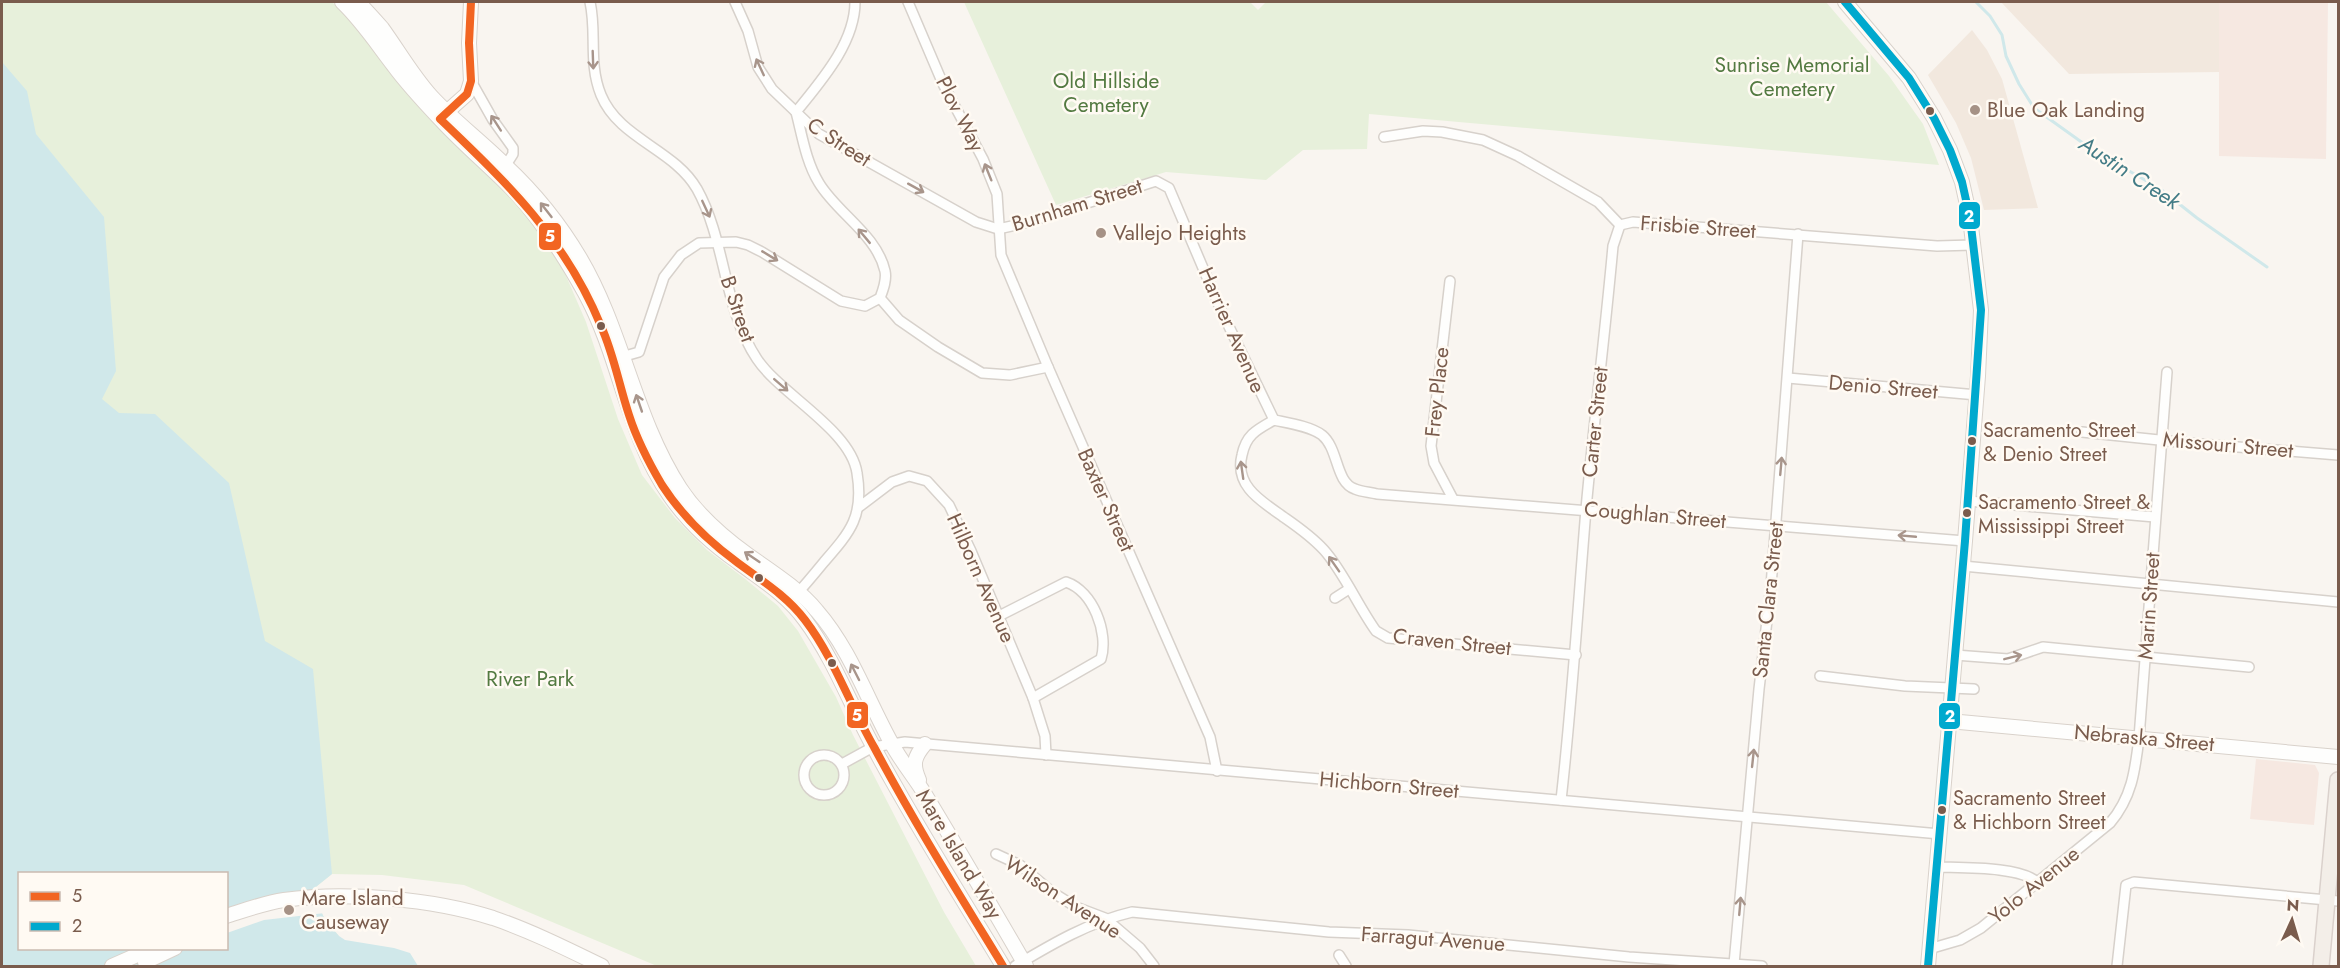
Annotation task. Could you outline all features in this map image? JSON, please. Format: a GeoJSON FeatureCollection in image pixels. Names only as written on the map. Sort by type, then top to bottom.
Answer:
{"type":"FeatureCollection","features":[{"type":"Feature","properties":{"kind":"main road"},"geometry":{"type":"LineString","coordinates":[[342,2],[371,33],[396,68],[443,115],[532,212],[567,263],[586,296],[609,346],[618,358]]}},
{"type":"Feature","properties":{"kind":"main road"},"geometry":{"type":"LineString","coordinates":[[358,2],[381,27],[443,115],[506,165],[543,206],[580,258],[607,314],[618,358],[660,454],[681,489],[702,514],[731,542],[794,597],[816,609],[846,654],[891,743]]}},
{"type":"Feature","properties":{"kind":"main road"},"geometry":{"type":"LineString","coordinates":[[443,115],[467,94],[471,81],[469,44],[471,2]]}},
{"type":"Feature","properties":{"kind":"main road"},"geometry":{"type":"LineString","coordinates":[[1845,2],[1892,55],[1934,118],[1962,182],[1970,218],[1981,310],[1977,395],[1956,655],[1928,965]]}},
{"type":"Feature","properties":{"kind":"main road"},"geometry":{"type":"LineString","coordinates":[[794,597],[803,616],[830,658],[873,747]]}},
{"type":"Feature","properties":{"kind":"main road","name":"Nebraska Street"},"geometry":{"type":"LineString","coordinates":[[1949,721],[2338,757]]}},
{"type":"Feature","properties":{"kind":"main road","name":"Mare Island Way"},"geometry":{"type":"LineString","coordinates":[[891,743],[924,793],[1021,965]]}},
{"type":"Feature","properties":{"kind":"main road"},"geometry":{"type":"LineString","coordinates":[[924,793],[913,766],[915,757],[925,744]]}},
{"type":"Feature","properties":{"kind":"main road","name":"Mare Island Way"},"geometry":{"type":"LineString","coordinates":[[873,747],[1003,966]]}},
{"type":"Feature","properties":{"kind":"main road"},"geometry":{"type":"LineString","coordinates":[[2321,966],[2333,900],[2338,780]]}},
{"type":"Feature","properties":{"kind":"main road"},"geometry":{"type":"LineString","coordinates":[[228,915],[282,901],[418,902],[476,913],[516,927],[602,966]]}},
{"type":"Feature","properties":{"kind":"main road"},"geometry":{"type":"LineString","coordinates":[[228,924],[284,910],[341,902],[417,910],[463,919],[512,935],[583,966]]}},
{"type":"Feature","properties":{"kind":"main road"},"geometry":{"type":"LineString","coordinates":[[112,966],[148,950]]}},
{"type":"Feature","properties":{"kind":"main road"},"geometry":{"type":"LineString","coordinates":[[135,966],[171,950]]}},
{"type":"Feature","properties":{"kind":"street","name":"B Street"},"geometry":{"type":"LineString","coordinates":[[590,2],[593,16],[593,69],[601,96],[610,111],[623,125],[685,172],[714,226],[715,241],[722,258],[741,328],[752,350],[773,379],[839,439],[857,470],[859,507],[850,531],[794,597]]}},
{"type":"Feature","properties":{"kind":"street","name":"C Street"},"geometry":{"type":"LineString","coordinates":[[735,2],[748,31],[758,67],[772,88],[819,134],[976,222],[998,229]]}},
{"type":"Feature","properties":{"kind":"street"},"geometry":{"type":"LineString","coordinates":[[855,2],[852,30],[821,81],[796,112],[817,180],[829,199],[860,230],[878,253],[885,272],[880,298]]}},
{"type":"Feature","properties":{"kind":"street","name":"Plov Way"},"geometry":{"type":"LineString","coordinates":[[908,2],[943,84],[983,159],[997,194],[998,229]]}},
{"type":"Feature","properties":{"kind":"street"},"geometry":{"type":"LineString","coordinates":[[471,81],[493,120],[513,148],[513,154],[506,165]]}},
{"type":"Feature","properties":{"kind":"street","name":"Frisbie Street"},"geometry":{"type":"LineString","coordinates":[[1384,137],[1423,131],[1473,136],[1518,156],[1598,202],[1620,225],[1633,222],[1937,246],[1973,245]]}},
{"type":"Feature","properties":{"kind":"street","name":"Burnham Street"},"geometry":{"type":"LineString","coordinates":[[998,229],[1025,223],[1156,181]]}},
{"type":"Feature","properties":{"kind":"street","name":"Harrier Avenue"},"geometry":{"type":"LineString","coordinates":[[1156,181],[1169,188],[1174,197],[1220,308],[1274,420]]}},
{"type":"Feature","properties":{"kind":"street","name":"Carter Street"},"geometry":{"type":"LineString","coordinates":[[1561,800],[1576,655],[1586,510],[1613,246],[1620,225]]}},
{"type":"Feature","properties":{"kind":"street","name":"Baxter Street"},"geometry":{"type":"LineString","coordinates":[[998,229],[1001,255],[1210,737],[1217,771]]}},
{"type":"Feature","properties":{"kind":"street","name":"Santa Clara Street"},"geometry":{"type":"LineString","coordinates":[[1734,964],[1776,525],[1798,234]]}},
{"type":"Feature","properties":{"kind":"street"},"geometry":{"type":"LineString","coordinates":[[618,358],[639,352],[664,277],[681,255],[699,243],[736,242],[762,252],[841,301],[865,306],[880,298]]}},
{"type":"Feature","properties":{"kind":"street","name":"Frey Place"},"geometry":{"type":"LineString","coordinates":[[1450,281],[1431,446],[1434,463],[1453,499]]}},
{"type":"Feature","properties":{"kind":"street"},"geometry":{"type":"LineString","coordinates":[[880,298],[899,320],[982,373],[1010,375],[1048,367]]}},
{"type":"Feature","properties":{"kind":"street","name":"Marin Street"},"geometry":{"type":"LineString","coordinates":[[2136,768],[2167,372]]}},
{"type":"Feature","properties":{"kind":"street","name":"Denio Street"},"geometry":{"type":"LineString","coordinates":[[1788,378],[1977,395]]}},
{"type":"Feature","properties":{"kind":"street","name":"Coughlan Street"},"geometry":{"type":"LineString","coordinates":[[1274,420],[1320,434],[1330,443],[1340,473],[1347,484],[1353,489],[1377,494],[1965,541]]}},
{"type":"Feature","properties":{"kind":"street","name":"Craven Street"},"geometry":{"type":"LineString","coordinates":[[1274,420],[1257,430],[1245,442],[1240,462],[1244,482],[1252,495],[1325,551],[1376,631],[1388,638],[1576,655]]}},
{"type":"Feature","properties":{"kind":"street","name":"Missouri Street"},"geometry":{"type":"LineString","coordinates":[[2082,432],[2338,455]]}},
{"type":"Feature","properties":{"kind":"street","name":"Hilborn Avenue"},"geometry":{"type":"LineString","coordinates":[[859,507],[892,482],[909,477],[927,481],[949,505],[1033,698],[1045,735],[1046,755]]}},
{"type":"Feature","properties":{"kind":"street"},"geometry":{"type":"LineString","coordinates":[[1968,501],[2155,517]]}},
{"type":"Feature","properties":{"kind":"street"},"geometry":{"type":"LineString","coordinates":[[1963,566],[2338,602]]}},
{"type":"Feature","properties":{"kind":"street"},"geometry":{"type":"LineString","coordinates":[[999,616],[1066,582],[1077,586],[1087,596],[1102,629],[1104,650],[1101,659],[1033,698]]}},
{"type":"Feature","properties":{"kind":"street"},"geometry":{"type":"LineString","coordinates":[[1335,598],[1349,589]]}},
{"type":"Feature","properties":{"kind":"street"},"geometry":{"type":"LineString","coordinates":[[1956,655],[2008,659],[2043,647],[2249,667]]}},
{"type":"Feature","properties":{"kind":"street"},"geometry":{"type":"LineString","coordinates":[[1820,676],[1952,689],[1974,689]]}},
{"type":"Feature","properties":{"kind":"street","name":"Hichborn Street"},"geometry":{"type":"LineString","coordinates":[[842,764],[873,747],[891,743],[925,744],[1940,834]]}},
{"type":"Feature","properties":{"kind":"street"},"geometry":{"type":"LineString","coordinates":[[824,754],[836,758],[842,764],[845,777],[840,789],[834,793],[825,796],[816,794],[806,783],[804,774],[811,759],[824,754]]}},
{"type":"Feature","properties":{"kind":"street","name":"Yolo Avenue"},"geometry":{"type":"LineString","coordinates":[[1929,949],[1960,940],[1981,928],[2110,824],[2120,811],[2131,789],[2136,768]]}},
{"type":"Feature","properties":{"kind":"street","name":"Wilson Avenue"},"geometry":{"type":"LineString","coordinates":[[996,854],[1020,865],[1052,892],[1076,907],[1105,918],[1140,948],[1154,966]]}},
{"type":"Feature","properties":{"kind":"street"},"geometry":{"type":"LineString","coordinates":[[1937,867],[2017,873],[2038,883]]}},
{"type":"Feature","properties":{"kind":"street"},"geometry":{"type":"LineString","coordinates":[[2117,966],[2126,885],[2134,882],[2333,900]]}},
{"type":"Feature","properties":{"kind":"street","name":"Farragut Avenue"},"geometry":{"type":"LineString","coordinates":[[1021,965],[1087,925],[1132,912],[1329,932],[1408,935],[1762,966]]}},
{"type":"Feature","properties":{"kind":"street"},"geometry":{"type":"LineString","coordinates":[[1339,955],[1346,966]]}},
{"type":"Feature","properties":{"kind":"shaded area"},"geometry":{"type":"Polygon","coordinates":[[[2001,2],[2219,2],[2219,72],[2069,74],[2001,2]]]}},
{"type":"Feature","properties":{"kind":"shaded area"},"geometry":{"type":"Polygon","coordinates":[[[2219,2],[2328,2],[2326,159],[2219,156],[2219,2]]]}},
{"type":"Feature","properties":{"kind":"shaded area"},"geometry":{"type":"Polygon","coordinates":[[[1972,30],[1987,50],[2002,79],[2038,208],[1984,210],[1971,158],[1956,123],[1928,75],[1972,30]]]}},
{"type":"Feature","properties":{"kind":"shaded area"},"geometry":{"type":"Polygon","coordinates":[[[2256,759],[2315,765],[2319,773],[2314,825],[2250,819],[2256,759]]]}},
{"type":"Feature","properties":{"kind":"green space","name":"River Park"},"geometry":{"type":"Polygon","coordinates":[[[2,2],[332,2],[367,35],[466,153],[522,208],[557,255],[586,322],[618,419],[642,475],[675,518],[707,550],[778,606],[798,631],[836,697],[853,735],[944,912],[976,966],[657,966],[464,885],[382,875],[332,874],[312,890],[325,920],[339,936],[236,896],[102,407],[52,165],[2,81],[2,2]]]}},
{"type":"Feature","properties":{"kind":"green space"},"geometry":{"type":"Polygon","coordinates":[[[964,2],[1250,2],[1258,10],[1266,2],[1826,2],[1889,76],[1923,124],[1939,165],[1369,114],[1367,149],[1303,150],[1266,180],[1166,172],[1056,205],[964,2]]]}},
{"type":"Feature","properties":{"kind":"water"},"geometry":{"type":"Polygon","coordinates":[[[2,62],[27,91],[36,134],[104,217],[116,371],[102,399],[119,413],[155,414],[229,483],[265,641],[313,669],[332,874],[312,890],[325,920],[345,940],[410,953],[418,966],[2,966],[2,62]]]}},
{"type":"Feature","properties":{"kind":"pier","name":"Mare Island Causeway"},"geometry":{"type":"Polygon","coordinates":[[[316,891],[325,913],[264,920],[228,933],[228,914],[316,891]]]}},
{"type":"Feature","properties":{"kind":"waterway","name":"Austin Creek"},"geometry":{"type":"LineString","coordinates":[[1976,2],[1990,16],[2002,35],[2006,56],[2019,84],[2034,108],[2094,151],[2159,188],[2267,267]]}},
{"type":"Feature","properties":{"kind":"transit line","name":"5"},"geometry":{"type":"LineString","coordinates":[[471,2],[469,43],[471,81],[467,94],[440,119],[511,189],[552,239],[570,266],[601,326],[632,424],[662,485],[687,518],[706,537],[782,596],[805,620],[825,650],[865,731],[905,803],[1003,966]]}},
{"type":"Feature","properties":{"kind":"transit line","name":"2"},"geometry":{"type":"LineString","coordinates":[[1845,2],[1909,78],[1934,118],[1950,150],[1962,182],[1970,218],[1981,310],[1965,541],[1928,966]]}},
{"type":"Feature","properties":{"kind":"place","name":"Blue Oak Landing"},"geometry":{"type":"Point","coordinates":[1975,110]}},
{"type":"Feature","properties":{"kind":"place","name":"Vallejo Heights"},"geometry":{"type":"Point","coordinates":[1101,233]}},
{"type":"Feature","properties":{"kind":"place","name":"Sacramento Street & Denio Street"},"geometry":{"type":"Point","coordinates":[1972,441]}},
{"type":"Feature","properties":{"kind":"place","name":"Sacramento Street & Mississippi Street"},"geometry":{"type":"Point","coordinates":[1967,513]}},
{"type":"Feature","properties":{"kind":"place","name":"Sacramento Street & Hichborn Street"},"geometry":{"type":"Point","coordinates":[1942,810]}},
{"type":"Feature","properties":{"kind":"place","name":"Mare Island Causeway"},"geometry":{"type":"Point","coordinates":[289,910]}},
{"type":"Feature","properties":{"kind":"park label","name":"Sunrise Memorial Cemetery"},"geometry":{"type":"Point","coordinates":[1792,77]}},
{"type":"Feature","properties":{"kind":"park label","name":"Old Hillside Cemetery"},"geometry":{"type":"Point","coordinates":[1106,93]}}]}
